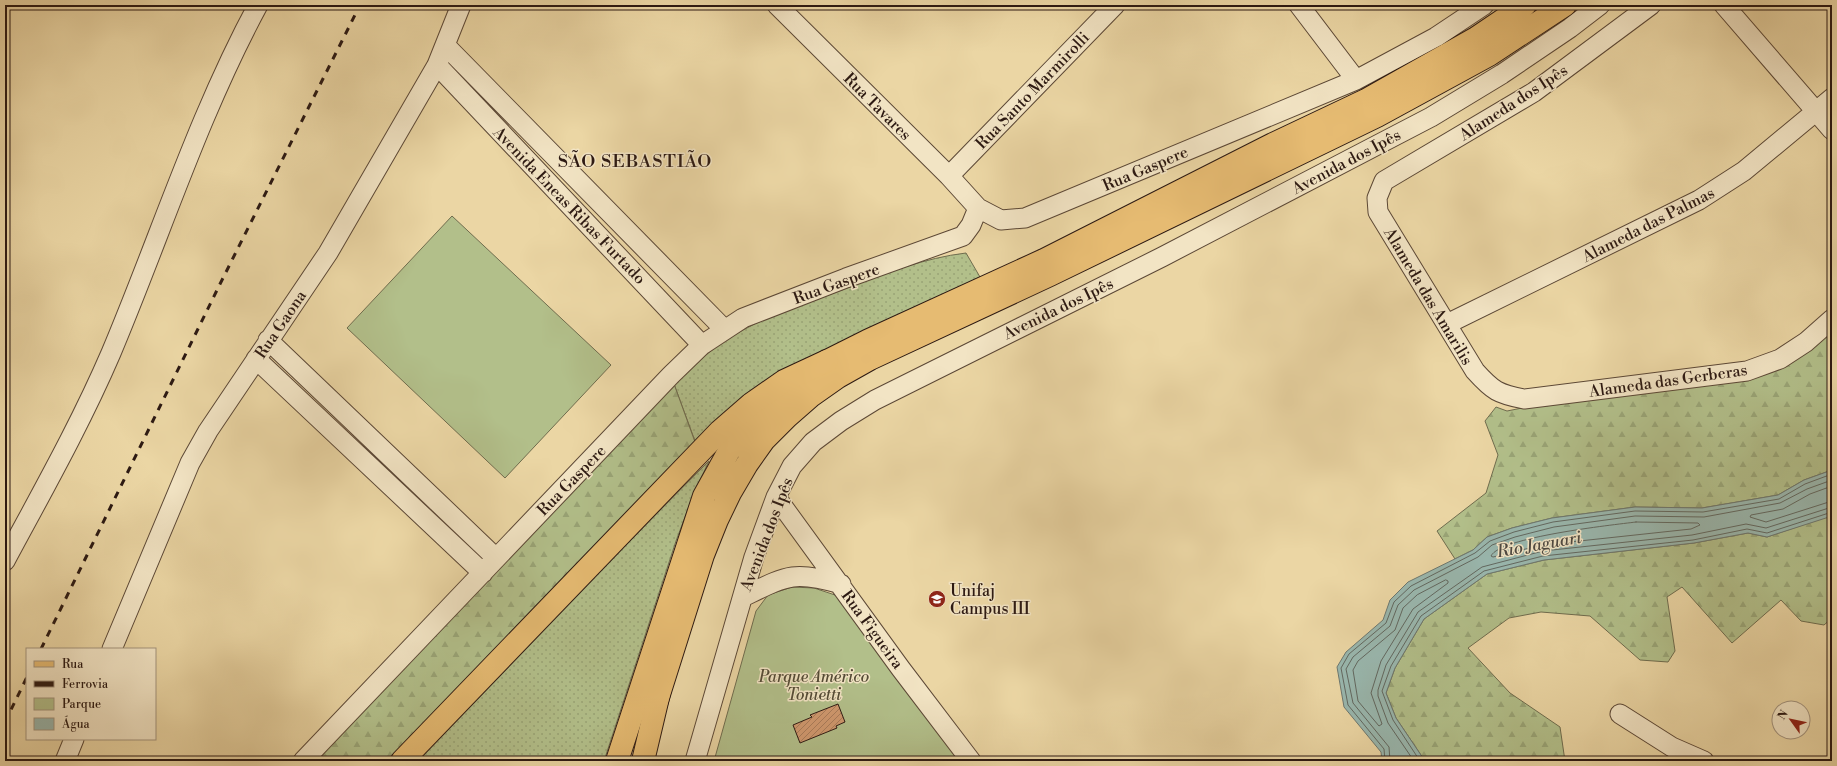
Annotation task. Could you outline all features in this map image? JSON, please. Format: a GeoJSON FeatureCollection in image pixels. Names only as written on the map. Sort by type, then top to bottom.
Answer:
{"type":"FeatureCollection","features":[{"type":"Feature","properties":{"kind":"main road"},"geometry":{"type":"LineString","coordinates":[[402,761],[720,431],[751,404],[784,381],[1044,260],[1273,144],[1366,100],[1476,38],[1525,5]]}},
{"type":"Feature","properties":{"kind":"main road"},"geometry":{"type":"LineString","coordinates":[[637,761],[703,555],[717,520],[730,493],[764,440],[811,396],[838,377],[870,358],[1050,275],[1377,116],[1489,55],[1565,5]]}},
{"type":"Feature","properties":{"kind":"main road"},"geometry":{"type":"LineString","coordinates":[[617,761],[704,496],[729,451],[756,420],[783,394],[827,361]]}},
{"type":"Feature","properties":{"kind":"main road"},"geometry":{"type":"LineString","coordinates":[[643,761],[660,688]]}},
{"type":"Feature","properties":{"kind":"street"},"geometry":{"type":"LineString","coordinates":[[5,561],[83,415],[111,352],[150,250],[218,88],[258,5]]}},
{"type":"Feature","properties":{"kind":"street","name":"Rua Gaona"},"geometry":{"type":"LineString","coordinates":[[112,648],[190,463],[208,431],[328,253],[437,65],[462,5]]}},
{"type":"Feature","properties":{"kind":"street","name":"Rua Tavares"},"geometry":{"type":"LineString","coordinates":[[777,5],[949,176],[978,208]]}},
{"type":"Feature","properties":{"kind":"street"},"geometry":{"type":"LineString","coordinates":[[1300,5],[1356,80]]}},
{"type":"Feature","properties":{"kind":"street","name":"Rua Gaspere"},"geometry":{"type":"LineString","coordinates":[[303,761],[671,375],[702,345],[743,318],[846,278],[963,236],[971,224],[978,208],[1001,220],[1025,218],[1356,80],[1436,37],[1484,5]]}},
{"type":"Feature","properties":{"kind":"street","name":"Avenida dos Ipês"},"geometry":{"type":"LineString","coordinates":[[695,761],[742,596],[754,557],[776,497],[792,466],[814,442],[841,421],[875,400],[1162,257],[1431,117],[1502,74],[1570,28],[1600,5]]}},
{"type":"Feature","properties":{"kind":"street","name":"Alameda dos Ipês"},"geometry":{"type":"LineString","coordinates":[[1377,198],[1384,182],[1534,92],[1651,5]]}},
{"type":"Feature","properties":{"kind":"street"},"geometry":{"type":"LineString","coordinates":[[1724,5],[1832,130]]}},
{"type":"Feature","properties":{"kind":"street","name":"Rua Santo Marmirolli"},"geometry":{"type":"LineString","coordinates":[[949,176],[1107,8]]}},
{"type":"Feature","properties":{"kind":"street","name":"Avenida Eneas Ribas Furtado"},"geometry":{"type":"LineString","coordinates":[[445,45],[725,330]]}},
{"type":"Feature","properties":{"kind":"street","name":"Avenida Eneas Ribas Furtado"},"geometry":{"type":"LineString","coordinates":[[437,65],[702,345]]}},
{"type":"Feature","properties":{"kind":"street","name":"Alameda das Palmas"},"geometry":{"type":"LineString","coordinates":[[1447,324],[1699,200],[1744,171],[1832,98]]}},
{"type":"Feature","properties":{"kind":"street","name":"Alameda das Amarilis"},"geometry":{"type":"LineString","coordinates":[[1377,198],[1378,212],[1475,371],[1491,389]]}},
{"type":"Feature","properties":{"kind":"street","name":"Alameda das Gerberas"},"geometry":{"type":"LineString","coordinates":[[1491,389],[1506,396],[1524,399],[1747,372],[1780,359],[1806,342],[1832,319]]}},
{"type":"Feature","properties":{"kind":"street"},"geometry":{"type":"LineString","coordinates":[[268,340],[496,558]]}},
{"type":"Feature","properties":{"kind":"street"},"geometry":{"type":"LineString","coordinates":[[256,359],[483,573]]}},
{"type":"Feature","properties":{"kind":"street","name":"Rua Figueira"},"geometry":{"type":"LineString","coordinates":[[776,497],[901,669],[971,761]]}},
{"type":"Feature","properties":{"kind":"street"},"geometry":{"type":"LineString","coordinates":[[742,596],[780,579],[796,576],[816,577],[840,584]]}},
{"type":"Feature","properties":{"kind":"street"},"geometry":{"type":"LineString","coordinates":[[1620,714],[1672,748],[1704,761]]}},
{"type":"Feature","properties":{"kind":"street"},"geometry":{"type":"LineString","coordinates":[[65,761],[74,740]]}},
{"type":"Feature","properties":{"kind":"green space"},"geometry":{"type":"Polygon","coordinates":[[[452,216],[611,365],[505,478],[347,328],[452,216]]]}},
{"type":"Feature","properties":{"kind":"green space"},"geometry":{"type":"Polygon","coordinates":[[[966,253],[980,277],[769,380],[740,400],[695,441],[674,384],[698,361],[724,341],[768,318],[877,277],[920,262],[966,253]]]}},
{"type":"Feature","properties":{"kind":"green space"},"geometry":{"type":"Polygon","coordinates":[[[1832,327],[1832,470],[1804,480],[1778,495],[1702,508],[1635,507],[1552,518],[1512,528],[1487,537],[1473,550],[1455,559],[1437,531],[1486,493],[1498,455],[1485,421],[1496,407],[1507,411],[1532,406],[1747,378],[1832,327]]]}},
{"type":"Feature","properties":{"kind":"green space"},"geometry":{"type":"Polygon","coordinates":[[[674,384],[695,442],[390,761],[316,761],[674,384]]]}},
{"type":"Feature","properties":{"kind":"green space"},"geometry":{"type":"Polygon","coordinates":[[[709,461],[694,493],[676,541],[604,761],[411,761],[709,461]]]}},
{"type":"Feature","properties":{"kind":"green space"},"geometry":{"type":"Polygon","coordinates":[[[1832,515],[1832,618],[1824,625],[1801,621],[1781,600],[1732,643],[1682,587],[1667,597],[1675,651],[1668,662],[1640,660],[1590,616],[1541,612],[1509,618],[1468,648],[1510,693],[1560,727],[1565,761],[1425,761],[1396,718],[1386,693],[1395,668],[1424,619],[1487,574],[1544,560],[1694,543],[1748,533],[1767,537],[1832,515]]]}},
{"type":"Feature","properties":{"kind":"green space","name":"Parque Américo Tonietti"},"geometry":{"type":"Polygon","coordinates":[[[792,587],[814,588],[841,597],[965,761],[714,761],[756,611],[768,595],[792,587]]]}},
{"type":"Feature","properties":{"kind":"water","name":"Rio Jaguari"},"geometry":{"type":"Polygon","coordinates":[[[1832,470],[1832,515],[1829,517],[1767,537],[1748,533],[1694,543],[1544,560],[1487,574],[1424,619],[1395,668],[1386,693],[1396,718],[1425,761],[1382,761],[1381,752],[1344,707],[1337,667],[1346,652],[1383,620],[1390,600],[1408,582],[1473,550],[1487,537],[1512,528],[1552,518],[1635,507],[1702,508],[1778,495],[1804,480],[1832,470]]]}},
{"type":"Feature","properties":{"kind":"building"},"geometry":{"type":"Polygon","coordinates":[[[838,704],[845,722],[836,726],[837,728],[800,743],[793,725],[812,717],[810,715],[838,704]]]}},
{"type":"Feature","properties":{"kind":"railway"},"geometry":{"type":"LineString","coordinates":[[41,648],[220,284],[360,5]]}},
{"type":"Feature","properties":{"kind":"railway"},"geometry":{"type":"LineString","coordinates":[[5,722],[26,679]]}},
{"type":"Feature","properties":{"kind":"place","name":"Unifaj Campus III"},"geometry":{"type":"Point","coordinates":[937,599]}},
{"type":"Feature","properties":{"kind":"district","name":"SÃO SEBASTIÃO"},"geometry":{"type":"Point","coordinates":[635,161]}}]}
